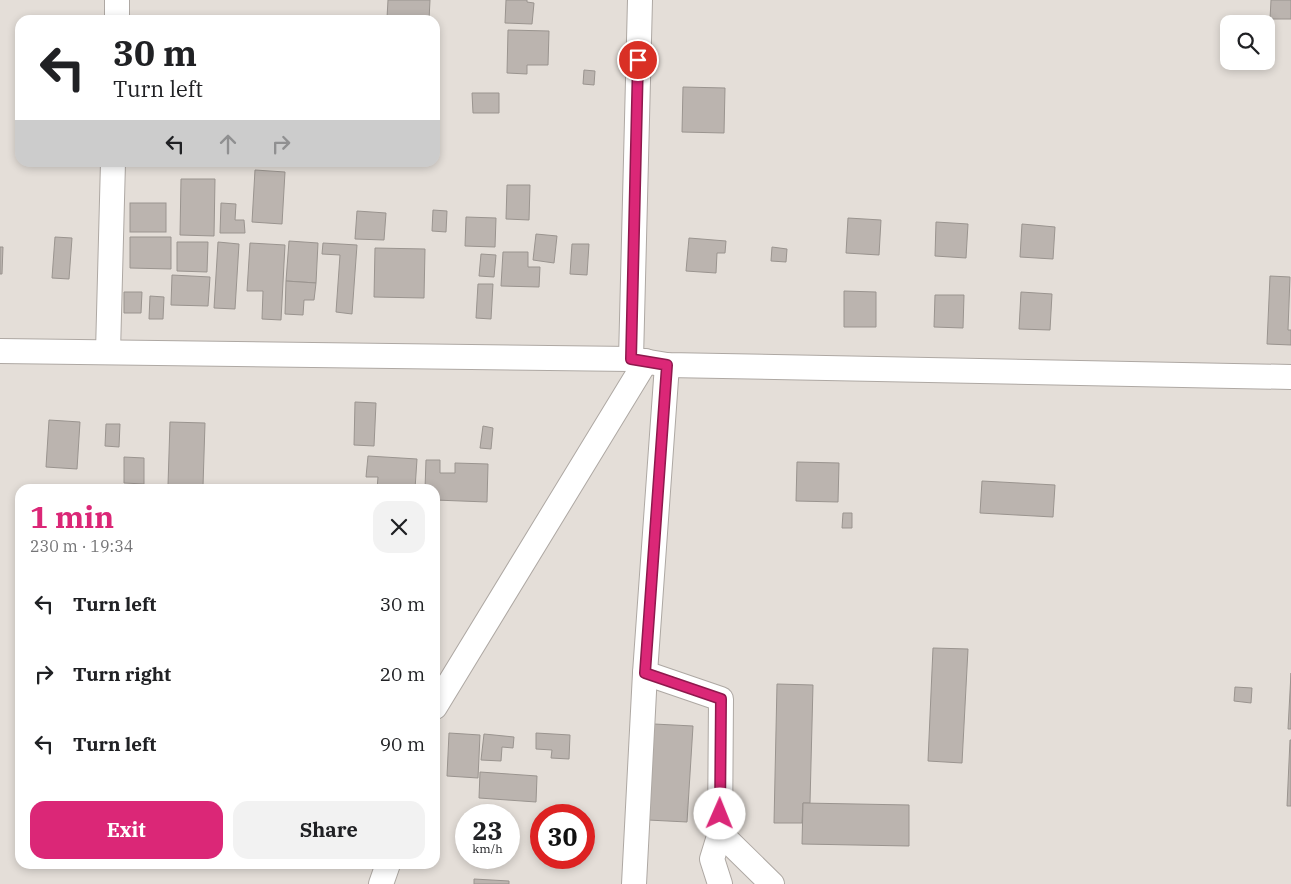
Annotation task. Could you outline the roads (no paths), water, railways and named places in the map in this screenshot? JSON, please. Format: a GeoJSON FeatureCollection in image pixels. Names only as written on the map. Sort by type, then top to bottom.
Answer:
{"type":"FeatureCollection","features":[{"type":"Feature","properties":{"kind":"street"},"geometry":{"type":"LineString","coordinates":[[117,15],[118,0]]}},
{"type":"Feature","properties":{"kind":"street"},"geometry":{"type":"LineString","coordinates":[[634,884],[645,673],[648,362],[640,0]]}},
{"type":"Feature","properties":{"kind":"street"},"geometry":{"type":"LineString","coordinates":[[108,352],[113,167]]}},
{"type":"Feature","properties":{"kind":"street"},"geometry":{"type":"LineString","coordinates":[[0,351],[648,362],[1291,376]]}},
{"type":"Feature","properties":{"kind":"street"},"geometry":{"type":"LineString","coordinates":[[440,699],[648,362]]}},
{"type":"Feature","properties":{"kind":"street"},"geometry":{"type":"LineString","coordinates":[[645,673],[721,699],[720,833],[712,859],[720,884]]}},
{"type":"Feature","properties":{"kind":"street"},"geometry":{"type":"LineString","coordinates":[[720,833],[772,884]]}},
{"type":"Feature","properties":{"kind":"street"},"geometry":{"type":"LineString","coordinates":[[381,884],[386,869]]}}]}
